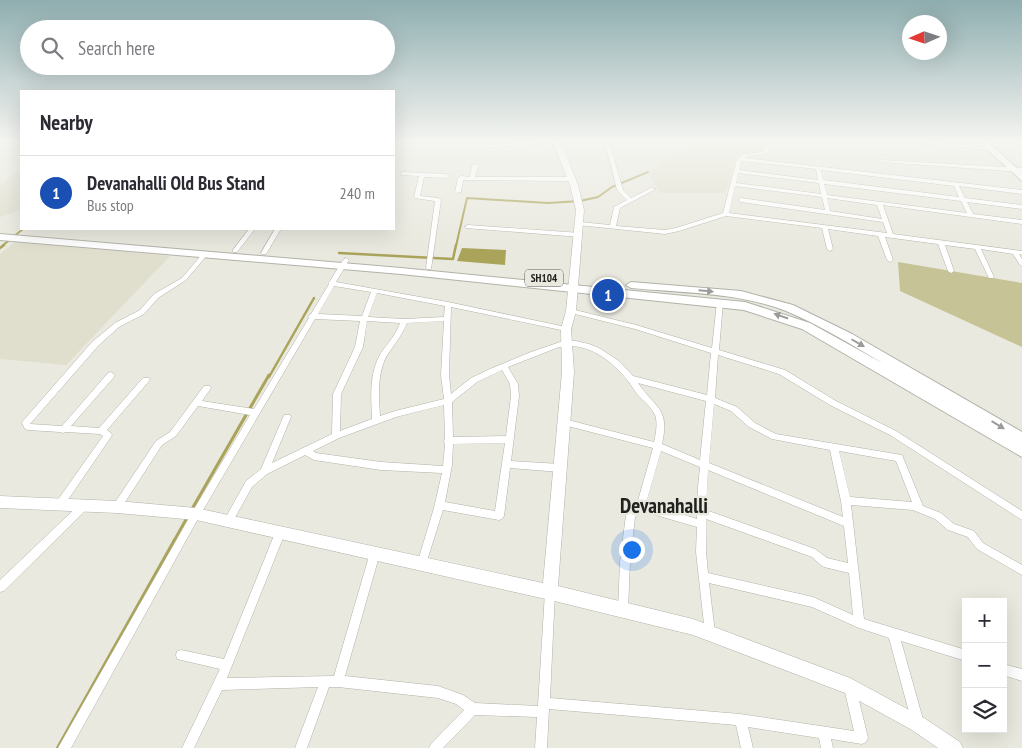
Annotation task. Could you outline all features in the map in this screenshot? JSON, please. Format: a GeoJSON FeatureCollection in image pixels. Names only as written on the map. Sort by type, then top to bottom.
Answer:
{"type":"FeatureCollection","features":[{"type":"Feature","properties":{"kind":"main road","name":"SH104"},"geometry":{"type":"LineString","coordinates":[[4,234],[204,254],[429,268],[720,302],[762,310],[806,326],[857,353],[1022,451]]}},
{"type":"Feature","properties":{"kind":"main road","name":"SH104"},"geometry":{"type":"LineString","coordinates":[[26,237],[264,253],[343,263],[574,284],[741,295],[789,308],[863,346],[1022,439]]}},
{"type":"Feature","properties":{"kind":"street"},"geometry":{"type":"LineString","coordinates":[[422,177],[417,197],[438,200],[429,268]]}},
{"type":"Feature","properties":{"kind":"street"},"geometry":{"type":"LineString","coordinates":[[617,177],[619,185],[629,199]]}},
{"type":"Feature","properties":{"kind":"street"},"geometry":{"type":"LineString","coordinates":[[726,214],[735,177]]}},
{"type":"Feature","properties":{"kind":"street"},"geometry":{"type":"LineString","coordinates":[[782,177],[1022,206]]}},
{"type":"Feature","properties":{"kind":"street"},"geometry":{"type":"LineString","coordinates":[[820,177],[828,213]]}},
{"type":"Feature","properties":{"kind":"street"},"geometry":{"type":"LineString","coordinates":[[886,177],[1022,192]]}},
{"type":"Feature","properties":{"kind":"street"},"geometry":{"type":"LineString","coordinates":[[458,192],[461,178],[572,179],[578,202],[580,235],[571,311],[566,329],[568,372],[550,592],[542,748]]}},
{"type":"Feature","properties":{"kind":"street"},"geometry":{"type":"LineString","coordinates":[[733,184],[1022,222]]}},
{"type":"Feature","properties":{"kind":"street"},"geometry":{"type":"LineString","coordinates":[[956,185],[971,216]]}},
{"type":"Feature","properties":{"kind":"street"},"geometry":{"type":"LineString","coordinates":[[613,226],[616,207],[629,199],[653,189]]}},
{"type":"Feature","properties":{"kind":"street"},"geometry":{"type":"LineString","coordinates":[[741,200],[886,221]]}},
{"type":"Feature","properties":{"kind":"street"},"geometry":{"type":"LineString","coordinates":[[880,204],[890,236]]}},
{"type":"Feature","properties":{"kind":"street"},"geometry":{"type":"LineString","coordinates":[[580,224],[665,232],[726,214],[1018,253],[1022,264]]}},
{"type":"Feature","properties":{"kind":"street"},"geometry":{"type":"LineString","coordinates":[[468,227],[580,235]]}},
{"type":"Feature","properties":{"kind":"street"},"geometry":{"type":"LineString","coordinates":[[825,228],[830,249]]}},
{"type":"Feature","properties":{"kind":"street"},"geometry":{"type":"LineString","coordinates":[[235,251],[251,230]]}},
{"type":"Feature","properties":{"kind":"street"},"geometry":{"type":"LineString","coordinates":[[264,253],[277,230]]}},
{"type":"Feature","properties":{"kind":"street"},"geometry":{"type":"LineString","coordinates":[[881,235],[890,260]]}},
{"type":"Feature","properties":{"kind":"street"},"geometry":{"type":"LineString","coordinates":[[941,243],[951,271]]}},
{"type":"Feature","properties":{"kind":"street"},"geometry":{"type":"LineString","coordinates":[[977,247],[991,277]]}},
{"type":"Feature","properties":{"kind":"street"},"geometry":{"type":"LineString","coordinates":[[60,504],[108,435],[101,432],[28,427],[26,424],[94,344],[117,325],[142,312],[156,296],[184,279],[204,254]]}},
{"type":"Feature","properties":{"kind":"street"},"geometry":{"type":"LineString","coordinates":[[64,748],[192,513],[256,414],[343,263]]}},
{"type":"Feature","properties":{"kind":"street"},"geometry":{"type":"LineString","coordinates":[[331,283],[448,304],[566,329]]}},
{"type":"Feature","properties":{"kind":"street"},"geometry":{"type":"LineString","coordinates":[[336,436],[337,394],[358,347],[364,319],[375,291]]}},
{"type":"Feature","properties":{"kind":"street"},"geometry":{"type":"LineString","coordinates":[[710,633],[701,524],[704,465],[720,302]]}},
{"type":"Feature","properties":{"kind":"street"},"geometry":{"type":"LineString","coordinates":[[422,564],[439,505],[449,451],[446,418],[448,402],[445,376],[448,304]]}},
{"type":"Feature","properties":{"kind":"street"},"geometry":{"type":"LineString","coordinates":[[571,311],[714,350],[782,372],[833,403],[893,433],[1022,516]]}},
{"type":"Feature","properties":{"kind":"street"},"geometry":{"type":"LineString","coordinates":[[311,316],[404,321],[446,319]]}},
{"type":"Feature","properties":{"kind":"street"},"geometry":{"type":"LineString","coordinates":[[376,422],[374,398],[383,356],[399,336],[404,321]]}},
{"type":"Feature","properties":{"kind":"street"},"geometry":{"type":"LineString","coordinates":[[229,520],[249,484],[264,471],[336,436],[396,414],[448,402],[474,380],[566,343],[588,346],[609,359],[632,379],[640,392],[657,409],[660,423],[641,506],[631,515],[625,562],[623,610]]}},
{"type":"Feature","properties":{"kind":"street"},"geometry":{"type":"LineString","coordinates":[[439,505],[499,516],[514,384],[504,367]]}},
{"type":"Feature","properties":{"kind":"street"},"geometry":{"type":"LineString","coordinates":[[63,430],[111,375]]}},
{"type":"Feature","properties":{"kind":"street"},"geometry":{"type":"LineString","coordinates":[[632,379],[710,399],[734,409],[752,426],[775,437],[834,449],[899,458],[919,508]]}},
{"type":"Feature","properties":{"kind":"street"},"geometry":{"type":"LineString","coordinates":[[101,432],[146,380]]}},
{"type":"Feature","properties":{"kind":"street"},"geometry":{"type":"LineString","coordinates":[[117,507],[159,443],[173,434],[207,388]]}},
{"type":"Feature","properties":{"kind":"street"},"geometry":{"type":"LineString","coordinates":[[197,403],[256,414]]}},
{"type":"Feature","properties":{"kind":"street"},"geometry":{"type":"LineString","coordinates":[[264,471],[287,417]]}},
{"type":"Feature","properties":{"kind":"street"},"geometry":{"type":"LineString","coordinates":[[564,422],[656,446],[848,523]]}},
{"type":"Feature","properties":{"kind":"street"},"geometry":{"type":"LineString","coordinates":[[448,441],[509,439]]}},
{"type":"Feature","properties":{"kind":"street"},"geometry":{"type":"LineString","coordinates":[[834,449],[846,502],[859,623]]}},
{"type":"Feature","properties":{"kind":"street"},"geometry":{"type":"LineString","coordinates":[[306,451],[314,456],[381,466],[446,470]]}},
{"type":"Feature","properties":{"kind":"street"},"geometry":{"type":"LineString","coordinates":[[506,464],[560,468]]}},
{"type":"Feature","properties":{"kind":"street"},"geometry":{"type":"LineString","coordinates":[[0,502],[85,505],[192,513],[550,592],[693,626],[850,686],[918,724],[954,748]]}},
{"type":"Feature","properties":{"kind":"street"},"geometry":{"type":"LineString","coordinates":[[846,502],[919,508],[938,516],[951,527],[971,534],[980,546],[1022,570]]}},
{"type":"Feature","properties":{"kind":"street"},"geometry":{"type":"LineString","coordinates":[[0,587],[85,505]]}},
{"type":"Feature","properties":{"kind":"street"},"geometry":{"type":"LineString","coordinates":[[641,506],[701,524]]}},
{"type":"Feature","properties":{"kind":"street"},"geometry":{"type":"LineString","coordinates":[[702,513],[815,554],[824,562],[854,569]]}},
{"type":"Feature","properties":{"kind":"street"},"geometry":{"type":"LineString","coordinates":[[188,748],[219,684],[280,533]]}},
{"type":"Feature","properties":{"kind":"street"},"geometry":{"type":"LineString","coordinates":[[301,748],[332,681],[375,554]]}},
{"type":"Feature","properties":{"kind":"street"},"geometry":{"type":"LineString","coordinates":[[704,577],[813,602],[859,623],[962,655]]}},
{"type":"Feature","properties":{"kind":"street"},"geometry":{"type":"LineString","coordinates":[[893,633],[918,724]]}},
{"type":"Feature","properties":{"kind":"street"},"geometry":{"type":"LineString","coordinates":[[181,655],[227,664]]}},
{"type":"Feature","properties":{"kind":"street"},"geometry":{"type":"LineString","coordinates":[[1007,669],[1022,675]]}},
{"type":"Feature","properties":{"kind":"street"},"geometry":{"type":"LineString","coordinates":[[219,684],[332,681],[438,692],[460,700],[473,709],[544,707],[740,720],[862,738],[850,686]]}},
{"type":"Feature","properties":{"kind":"street"},"geometry":{"type":"LineString","coordinates":[[435,748],[473,709]]}},
{"type":"Feature","properties":{"kind":"street"},"geometry":{"type":"LineString","coordinates":[[740,720],[746,748]]}},
{"type":"Feature","properties":{"kind":"street"},"geometry":{"type":"LineString","coordinates":[[824,733],[827,748]]}},
{"type":"Feature","properties":{"kind":"shaded area"},"geometry":{"type":"Polygon","coordinates":[[[10,177],[20,177],[20,210],[0,217],[0,186],[10,177]]]}},
{"type":"Feature","properties":{"kind":"shaded area"},"geometry":{"type":"Polygon","coordinates":[[[650,177],[731,177],[726,193],[660,193],[650,177]]]}},
{"type":"Feature","properties":{"kind":"shaded area"},"geometry":{"type":"Polygon","coordinates":[[[15,242],[170,256],[66,365],[0,359],[0,254],[15,242]]]}},
{"type":"Feature","properties":{"kind":"shaded area"},"geometry":{"type":"Polygon","coordinates":[[[462,248],[506,250],[505,265],[457,261],[462,248]]]}},
{"type":"Feature","properties":{"kind":"shaded area"},"geometry":{"type":"Polygon","coordinates":[[[898,262],[1022,283],[1022,347],[900,291],[898,262]]]}},
{"type":"Feature","properties":{"kind":"waterway"},"geometry":{"type":"LineString","coordinates":[[456,246],[467,198],[548,203],[580,201],[598,197],[612,187],[636,177]]}},
{"type":"Feature","properties":{"kind":"waterway"},"geometry":{"type":"LineString","coordinates":[[2,246],[22,230]]}},
{"type":"Feature","properties":{"kind":"waterway"},"geometry":{"type":"LineString","coordinates":[[0,248],[4,245]]}},
{"type":"Feature","properties":{"kind":"waterway"},"geometry":{"type":"LineString","coordinates":[[339,253],[453,259],[456,245]]}},
{"type":"Feature","properties":{"kind":"waterway"},"geometry":{"type":"LineString","coordinates":[[269,377],[314,298]]}},
{"type":"Feature","properties":{"kind":"waterway"},"geometry":{"type":"LineString","coordinates":[[192,509],[269,375]]}},
{"type":"Feature","properties":{"kind":"waterway"},"geometry":{"type":"LineString","coordinates":[[174,541],[188,516]]}},
{"type":"Feature","properties":{"kind":"waterway"},"geometry":{"type":"LineString","coordinates":[[58,748],[175,540]]}},
{"type":"Feature","properties":{"kind":"place","name":"Devanahalli Old Bus Stand"},"geometry":{"type":"Point","coordinates":[608,295]}},
{"type":"Feature","properties":{"kind":"district","name":"Devanahalli"},"geometry":{"type":"Point","coordinates":[664,505]}}]}
